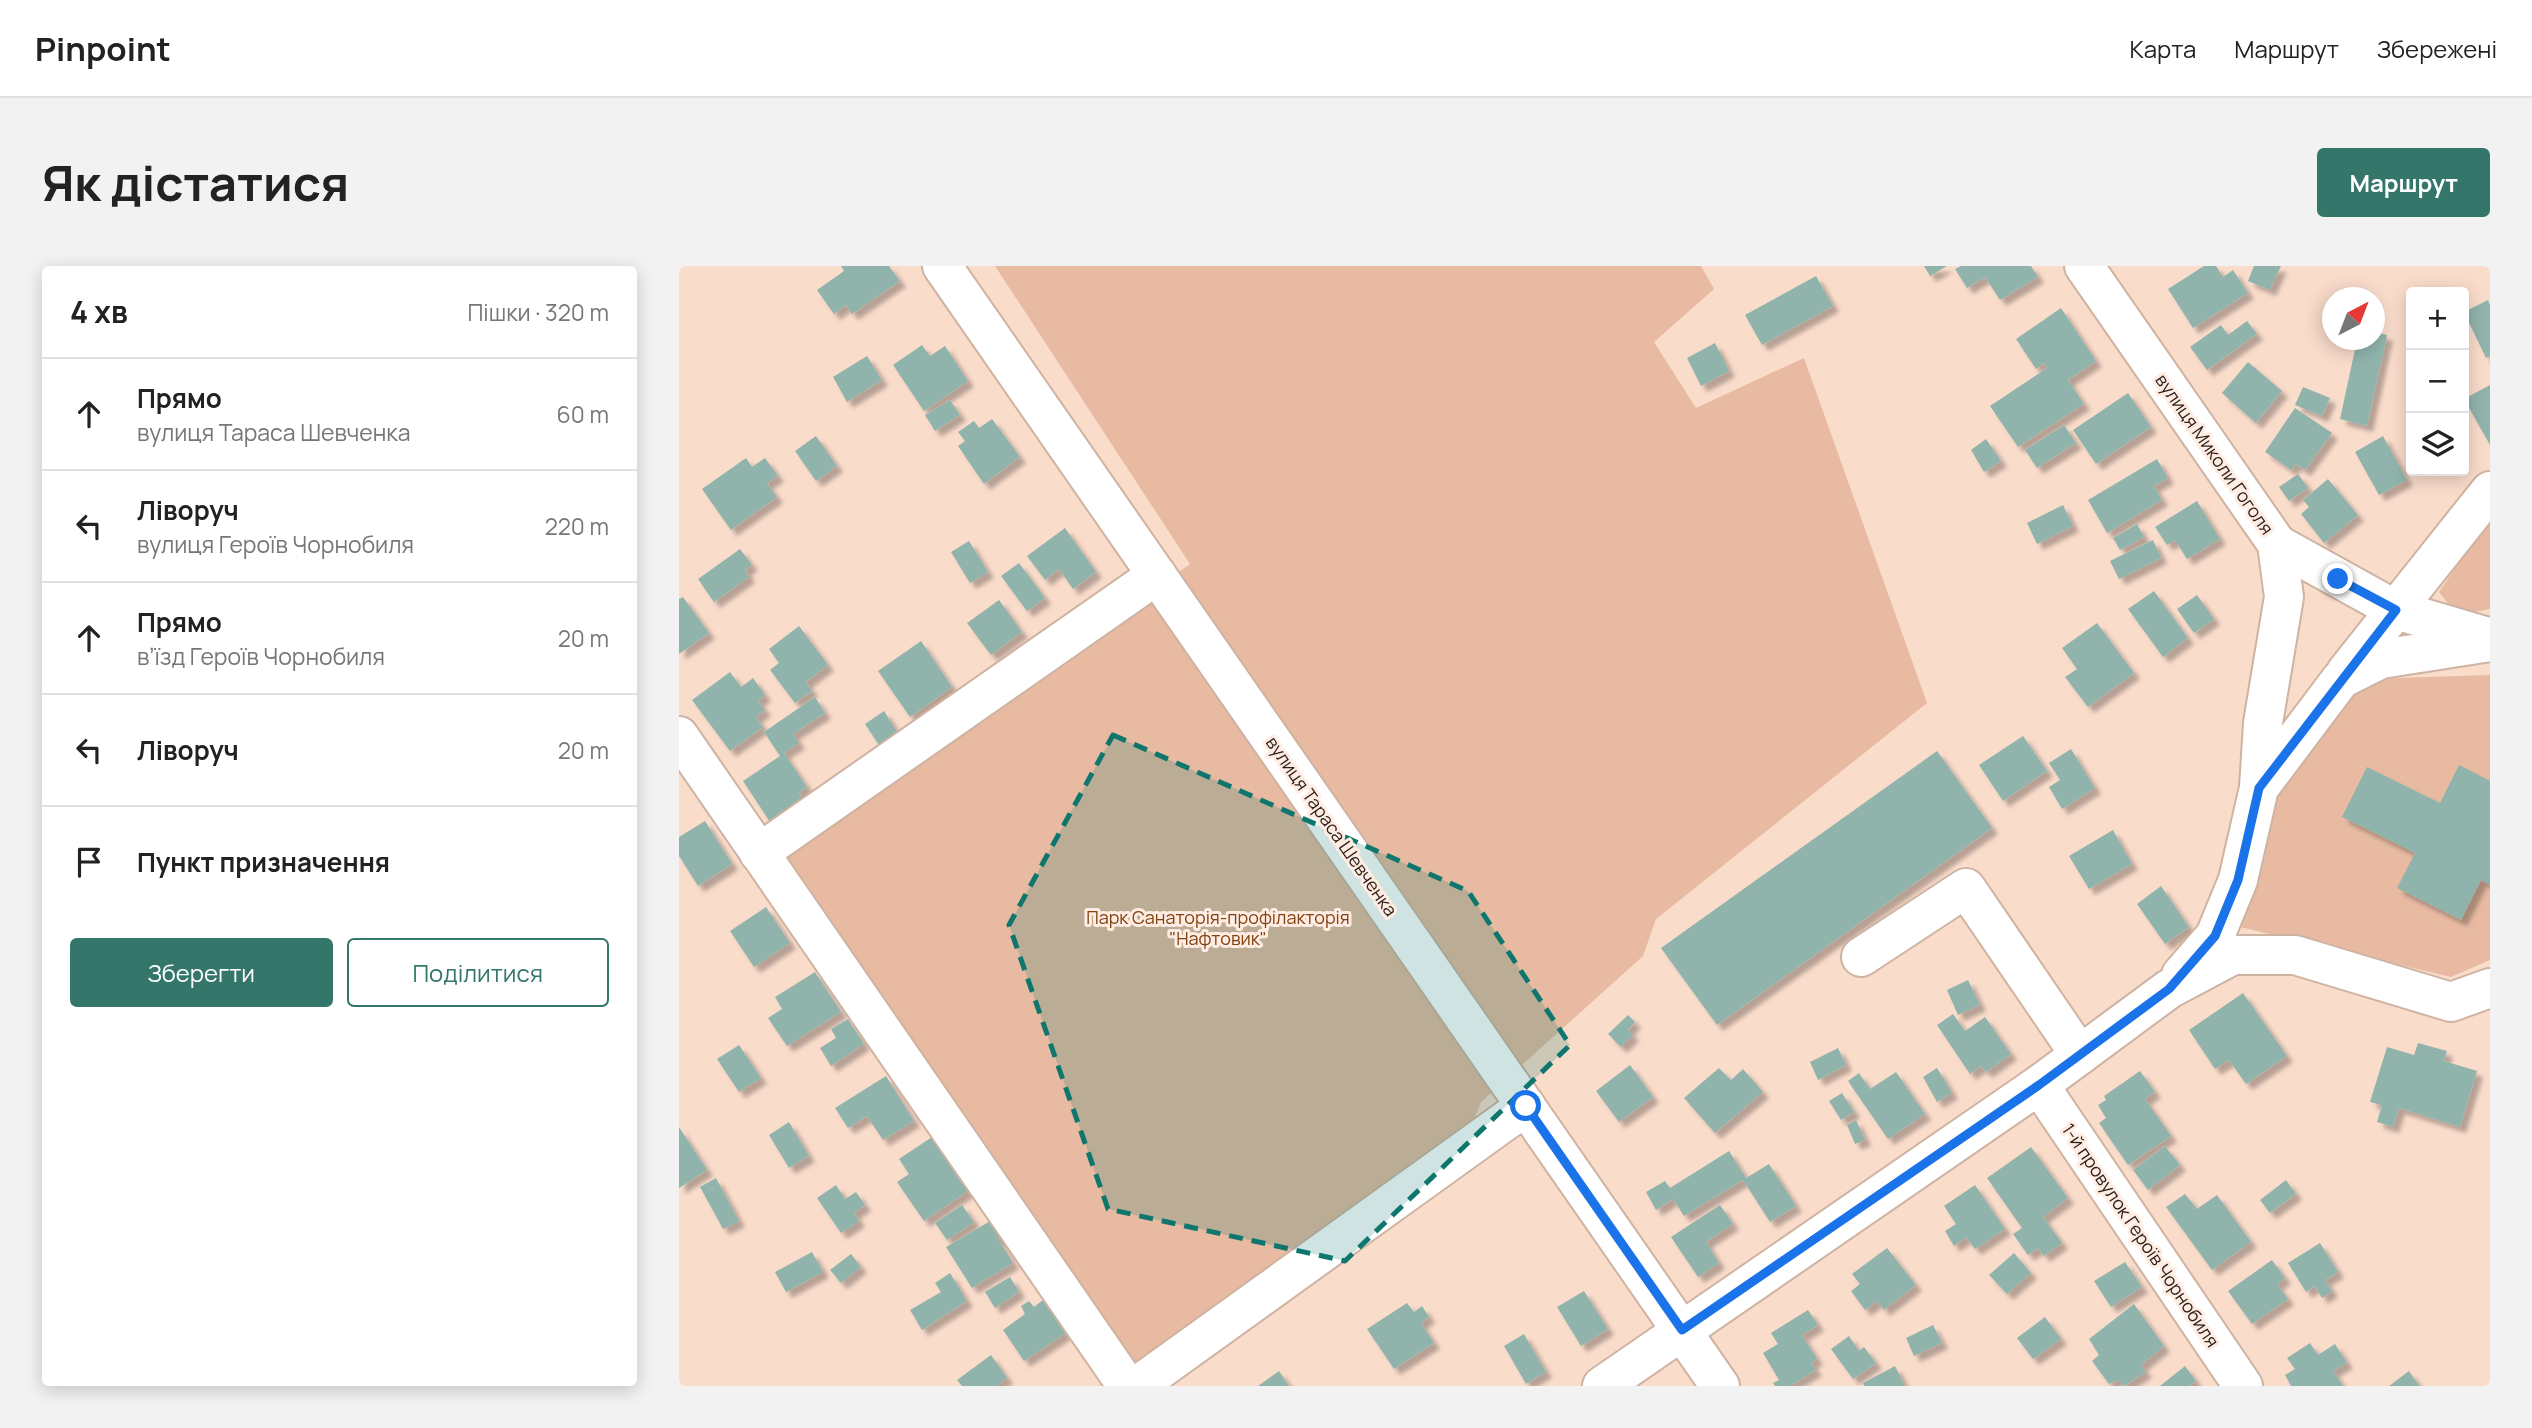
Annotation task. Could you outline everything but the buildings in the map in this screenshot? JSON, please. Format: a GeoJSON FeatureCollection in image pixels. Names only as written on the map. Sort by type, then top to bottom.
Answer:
{"type":"FeatureCollection","features":[{"type":"Feature","properties":{"kind":"street","name":"вулиця Тараса Шевченка"},"geometry":{"type":"LineString","coordinates":[[942,266],[1720,1386]]}},
{"type":"Feature","properties":{"kind":"street","name":"вулиця Миколи Гоголя"},"geometry":{"type":"LineString","coordinates":[[2084,266],[2277,544],[2284,597],[2263,723],[2259,788],[2238,880],[2215,936],[2169,989]]}},
{"type":"Feature","properties":{"kind":"street"},"geometry":{"type":"LineString","coordinates":[[2259,788],[2490,491]]}},
{"type":"Feature","properties":{"kind":"street"},"geometry":{"type":"LineString","coordinates":[[2277,544],[2396,610],[2490,640]]}},
{"type":"Feature","properties":{"kind":"street"},"geometry":{"type":"LineString","coordinates":[[759,853],[1157,575]]}},
{"type":"Feature","properties":{"kind":"street"},"geometry":{"type":"LineString","coordinates":[[2341,680],[2381,659],[2490,640]]}},
{"type":"Feature","properties":{"kind":"street"},"geometry":{"type":"LineString","coordinates":[[679,736],[1127,1386]]}},
{"type":"Feature","properties":{"kind":"street"},"geometry":{"type":"LineString","coordinates":[[1861,957],[1966,888],[2080,1055]]}},
{"type":"Feature","properties":{"kind":"street"},"geometry":{"type":"LineString","coordinates":[[1602,1386],[2039,1085],[2169,989],[2233,955],[2295,955],[2451,1002],[2490,1017]]}},
{"type":"Feature","properties":{"kind":"street"},"geometry":{"type":"LineString","coordinates":[[2451,1002],[2490,988]]}},
{"type":"Feature","properties":{"kind":"street","name":"1-й провулок Героїв Чорнобиля"},"geometry":{"type":"LineString","coordinates":[[2039,1085],[2243,1386]]}},
{"type":"Feature","properties":{"kind":"street"},"geometry":{"type":"LineString","coordinates":[[1137,1386],[1526,1106]]}},
{"type":"Feature","properties":{"kind":"highlighted area"},"geometry":{"type":"Polygon","coordinates":[[[1113,735],[1468,891],[1570,1045],[1345,1261],[1108,1209],[1009,925],[1113,735]]]}},
{"type":"Feature","properties":{"kind":"green space","name":"Парк Санаторія-профілакторія \"Нафтовик\""},"geometry":{"type":"Polygon","coordinates":[[[995,266],[1701,266],[1714,289],[1654,342],[1696,408],[1804,358],[1927,703],[1656,919],[1643,956],[1481,1102],[1469,1132],[1137,1380],[780,849],[1190,564],[995,266]]]}},
{"type":"Feature","properties":{"kind":"green space"},"geometry":{"type":"Polygon","coordinates":[[[2490,516],[2490,609],[2457,615],[2439,592],[2490,516]]]}},
{"type":"Feature","properties":{"kind":"green space"},"geometry":{"type":"Polygon","coordinates":[[[2490,675],[2490,960],[2451,977],[2240,927],[2270,792],[2366,679],[2490,675]]]}},
{"type":"Feature","properties":{"kind":"route"},"geometry":{"type":"LineString","coordinates":[[1526,1106],[1682,1330],[2039,1085],[2169,989],[2215,936],[2238,880],[2259,788],[2396,610],[2338,579]]}}]}
